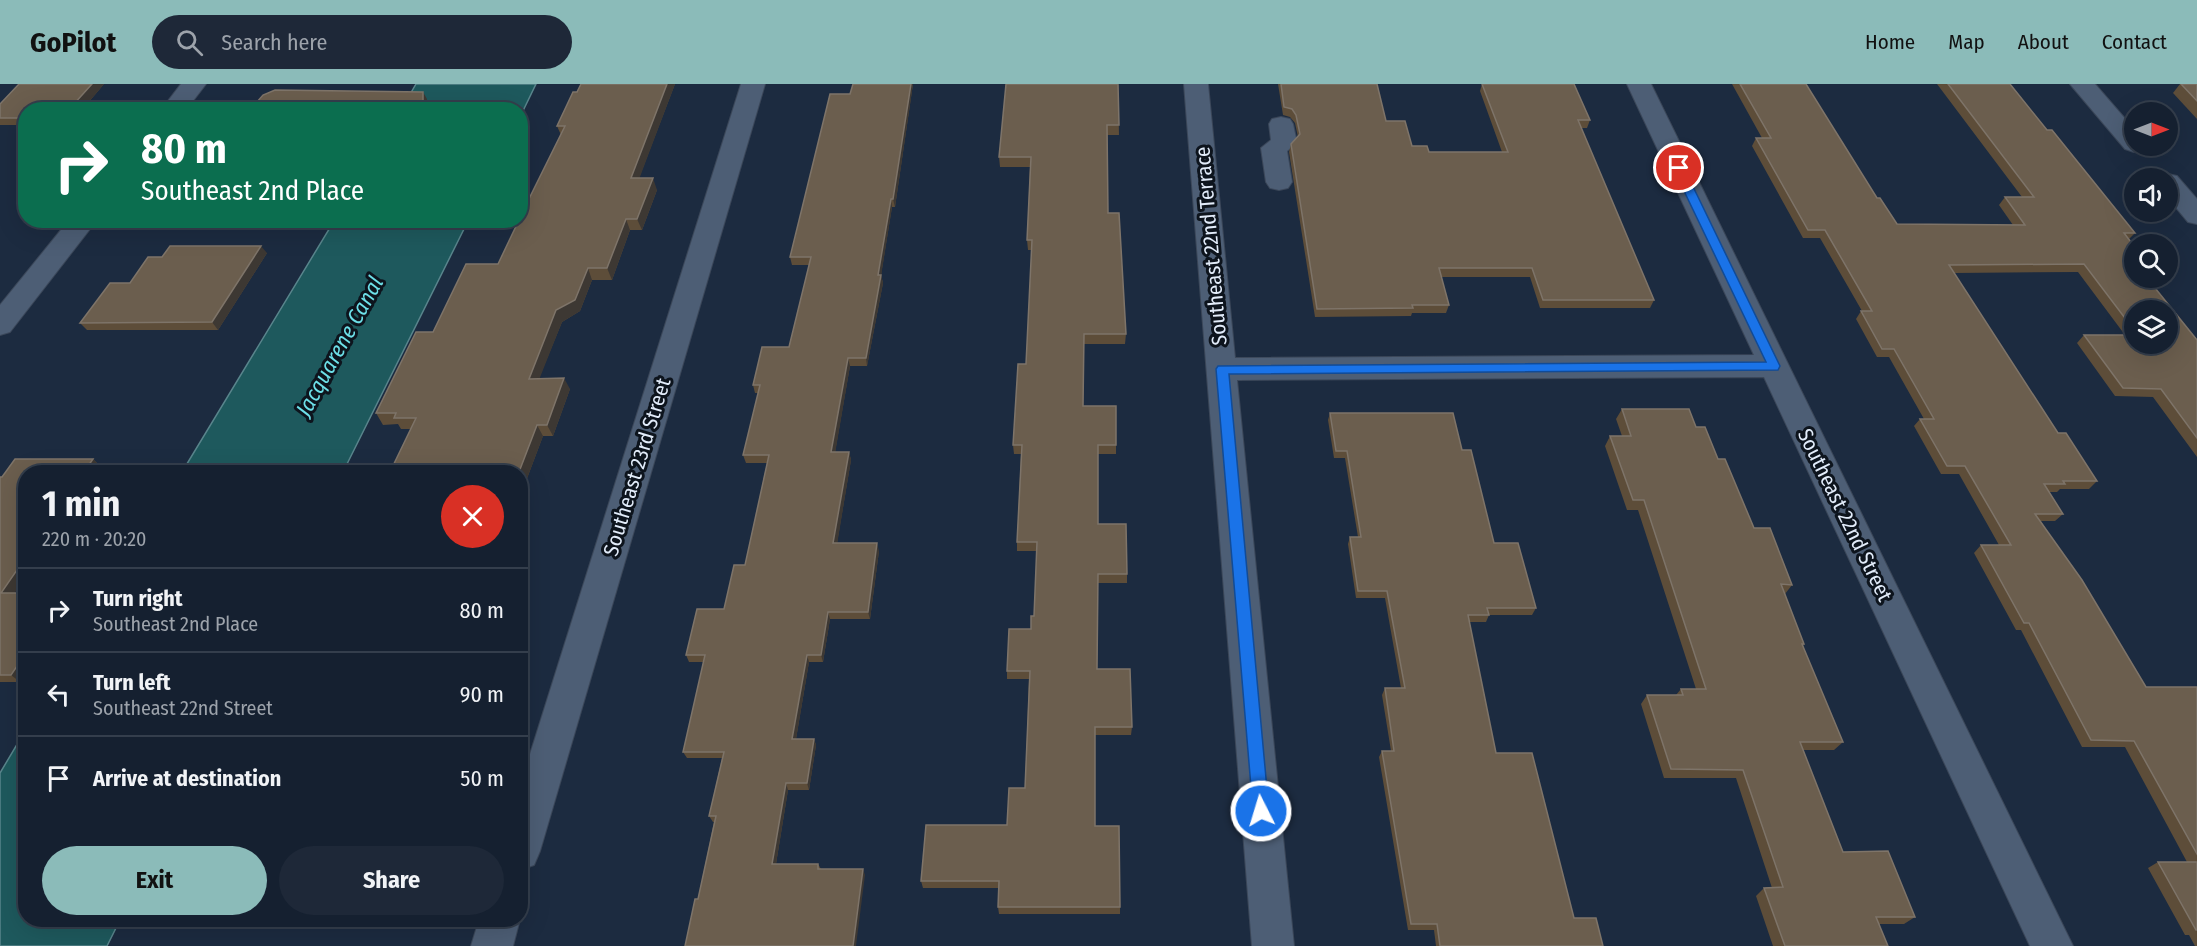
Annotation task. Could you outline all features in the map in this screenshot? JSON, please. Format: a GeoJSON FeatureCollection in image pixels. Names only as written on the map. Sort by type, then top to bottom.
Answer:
{"type":"FeatureCollection","features":[{"type":"Feature","properties":{"kind":"street"},"geometry":{"type":"LineString","coordinates":[[179,102],[194,84]]}},
{"type":"Feature","properties":{"kind":"street","name":"Southeast 23rd Street"},"geometry":{"type":"LineString","coordinates":[[528,825],[753,84]]}},
{"type":"Feature","properties":{"kind":"street","name":"Southeast 22nd Terrace"},"geometry":{"type":"LineString","coordinates":[[1196,84],[1273,946]]}},
{"type":"Feature","properties":{"kind":"street","name":"Southeast 22nd Street"},"geometry":{"type":"LineString","coordinates":[[1639,84],[2052,946]]}},
{"type":"Feature","properties":{"kind":"street"},"geometry":{"type":"LineString","coordinates":[[2082,84],[2197,216]]}},
{"type":"Feature","properties":{"kind":"street"},"geometry":{"type":"LineString","coordinates":[[1279,182],[1274,148],[1284,143],[1281,124]]}},
{"type":"Feature","properties":{"kind":"street"},"geometry":{"type":"LineString","coordinates":[[0,325],[78,228]]}},
{"type":"Feature","properties":{"kind":"street"},"geometry":{"type":"LineString","coordinates":[[1222,369],[1774,366]]}},
{"type":"Feature","properties":{"kind":"street"},"geometry":{"type":"LineString","coordinates":[[492,946],[498,927]]}},
{"type":"Feature","properties":{"kind":"water"},"geometry":{"type":"Polygon","coordinates":[[[416,84],[536,84],[527,102],[406,102],[416,84]]]}},
{"type":"Feature","properties":{"kind":"water","name":"Jacquarene Canal"},"geometry":{"type":"Polygon","coordinates":[[[330,228],[465,228],[346,465],[186,465],[330,228]]]}},
{"type":"Feature","properties":{"kind":"water"},"geometry":{"type":"Polygon","coordinates":[[[18,743],[18,927],[116,927],[107,946],[0,946],[0,773],[18,743]]]}},
{"type":"Feature","properties":{"kind":"building"},"geometry":{"type":"Polygon","coordinates":[[[19,84],[92,84],[76,102],[18,102],[18,118],[0,118],[0,104],[19,84]]]}},
{"type":"Feature","properties":{"kind":"building"},"geometry":{"type":"Polygon","coordinates":[[[581,84],[667,84],[631,178],[653,178],[637,219],[626,219],[607,268],[588,268],[575,300],[556,310],[529,379],[564,378],[547,425],[537,425],[522,465],[393,465],[416,418],[394,418],[396,413],[376,413],[416,332],[433,332],[466,264],[498,264],[515,228],[528,228],[528,201],[565,126],[557,126],[573,92],[577,92],[581,84]]]}},
{"type":"Feature","properties":{"kind":"building"},"geometry":{"type":"Polygon","coordinates":[[[853,84],[911,84],[866,358],[848,358],[831,452],[849,452],[833,543],[877,543],[868,612],[828,612],[821,655],[807,655],[792,739],[814,739],[807,783],[786,783],[772,864],[818,864],[818,869],[863,869],[853,946],[685,946],[716,816],[709,816],[724,752],[683,752],[705,655],[686,655],[697,609],[724,609],[734,565],[745,565],[769,455],[743,455],[760,385],[753,385],[762,347],[789,347],[811,257],[790,257],[830,94],[850,94],[853,84]]]}},
{"type":"Feature","properties":{"kind":"building"},"geometry":{"type":"Polygon","coordinates":[[[1006,84],[1118,84],[1119,125],[1107,125],[1108,213],[1119,213],[1126,334],[1084,334],[1083,406],[1116,406],[1116,445],[1098,445],[1098,524],[1126,524],[1127,574],[1098,574],[1097,669],[1130,669],[1132,727],[1095,727],[1095,826],[1119,826],[1120,907],[998,907],[999,881],[921,881],[926,825],[1007,825],[1009,788],[1025,788],[1030,671],[1007,671],[1009,629],[1031,629],[1031,616],[1034,616],[1037,542],[1017,542],[1022,445],[1013,445],[1018,364],[1026,364],[1032,240],[1027,240],[1031,157],[999,157],[1006,84]]]}},
{"type":"Feature","properties":{"kind":"building"},"geometry":{"type":"Polygon","coordinates":[[[1281,84],[1377,84],[1386,121],[1405,121],[1412,146],[1427,146],[1429,152],[1508,152],[1482,84],[1574,84],[1590,120],[1578,120],[1654,300],[1543,300],[1532,268],[1439,268],[1449,305],[1412,305],[1413,308],[1317,309],[1291,144],[1300,134],[1296,115],[1292,109],[1284,107],[1281,84]]]}},
{"type":"Feature","properties":{"kind":"building"},"geometry":{"type":"Polygon","coordinates":[[[1740,84],[1806,84],[1877,198],[1880,198],[1897,224],[2025,225],[2005,197],[2034,197],[1948,84],[2010,84],[2047,130],[2052,130],[2135,233],[2124,233],[2124,288],[2155,288],[2165,300],[2124,300],[2124,317],[2084,264],[1949,265],[2058,433],[2066,433],[2097,481],[2063,481],[2065,484],[2044,484],[2063,514],[2035,514],[2082,580],[2146,687],[2197,687],[2197,854],[2134,741],[2091,740],[2029,623],[2024,623],[1981,545],[2011,545],[1965,466],[1947,466],[1920,419],[1934,419],[1894,349],[1882,349],[1861,311],[1872,311],[1825,230],[1808,230],[1756,138],[1771,138],[1740,84]]]}},
{"type":"Feature","properties":{"kind":"building"},"geometry":{"type":"Polygon","coordinates":[[[2181,84],[2197,84],[2197,101],[2181,84]]]}},
{"type":"Feature","properties":{"kind":"building"},"geometry":{"type":"Polygon","coordinates":[[[275,90],[423,92],[423,102],[257,102],[263,95],[275,90]]]}},
{"type":"Feature","properties":{"kind":"building"},"geometry":{"type":"Polygon","coordinates":[[[170,246],[261,246],[212,322],[80,323],[110,283],[130,283],[148,257],[162,257],[170,246]]]}},
{"type":"Feature","properties":{"kind":"building"},"geometry":{"type":"Polygon","coordinates":[[[2178,316],[2197,340],[2197,438],[2161,389],[2123,388],[2084,335],[2124,335],[2124,354],[2178,354],[2178,316]]]}},
{"type":"Feature","properties":{"kind":"building"},"geometry":{"type":"Polygon","coordinates":[[[1622,409],[1689,409],[1696,427],[1705,427],[1718,459],[1725,459],[1754,528],[1770,528],[1792,585],[1781,584],[1804,644],[1802,644],[1843,742],[1800,742],[1843,852],[1888,851],[1915,917],[1876,917],[1888,946],[1785,946],[1764,888],[1783,887],[1743,770],[1671,769],[1647,695],[1683,695],[1681,689],[1706,689],[1644,500],[1633,500],[1610,436],[1631,436],[1622,409]]]}},
{"type":"Feature","properties":{"kind":"building"},"geometry":{"type":"Polygon","coordinates":[[[1330,413],[1453,413],[1462,450],[1471,450],[1494,543],[1518,543],[1536,608],[1487,608],[1489,615],[1468,615],[1496,753],[1532,753],[1574,918],[1596,918],[1603,946],[1440,946],[1437,924],[1411,924],[1382,751],[1394,751],[1385,688],[1405,688],[1387,591],[1358,591],[1350,537],[1361,537],[1347,451],[1336,451],[1330,413]]]}},
{"type":"Feature","properties":{"kind":"building"},"geometry":{"type":"Polygon","coordinates":[[[15,459],[93,459],[89,465],[18,465],[18,569],[1,593],[18,593],[18,665],[11,675],[0,675],[0,477],[15,459]]]}},
{"type":"Feature","properties":{"kind":"building"},"geometry":{"type":"Polygon","coordinates":[[[2158,862],[2197,862],[2197,930],[2196,930],[2158,862]]]}},
{"type":"Feature","properties":{"kind":"route"},"geometry":{"type":"LineString","coordinates":[[1261,811],[1222,369],[1774,366],[1679,168]]}}]}
